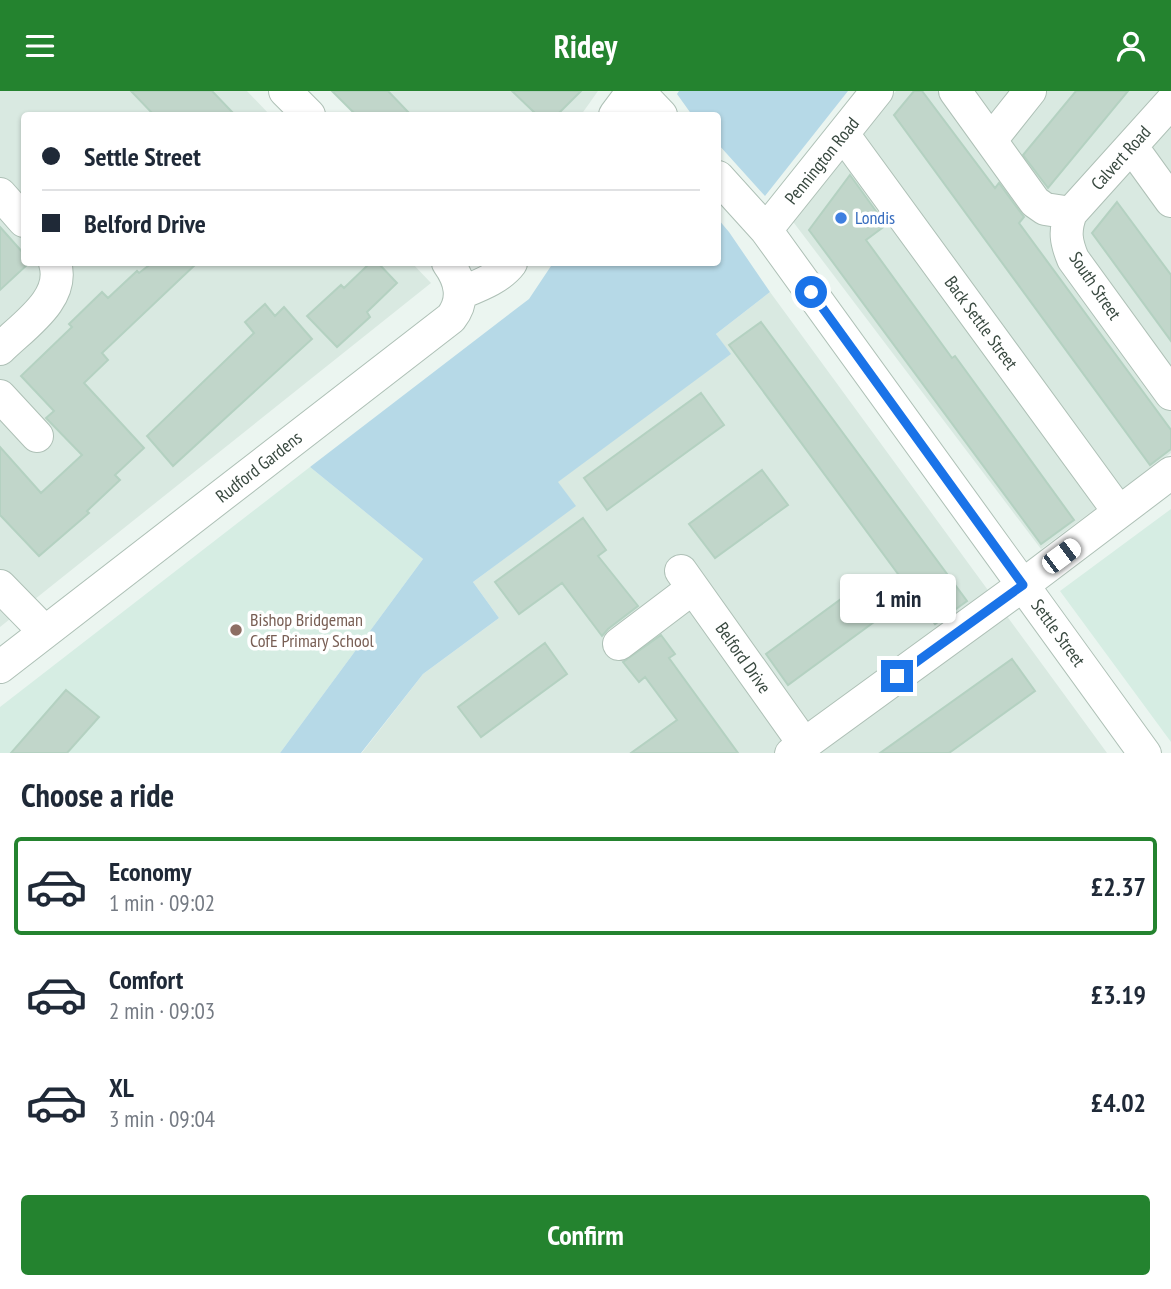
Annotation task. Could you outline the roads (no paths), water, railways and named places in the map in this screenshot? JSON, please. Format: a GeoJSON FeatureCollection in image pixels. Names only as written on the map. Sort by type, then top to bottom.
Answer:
{"type":"FeatureCollection","features":[{"type":"Feature","properties":{"kind":"street"},"geometry":{"type":"LineString","coordinates":[[285,91],[306,112]]}},
{"type":"Feature","properties":{"kind":"street","name":"Pennington Road"},"geometry":{"type":"LineString","coordinates":[[758,222],[844,134],[877,91]]}},
{"type":"Feature","properties":{"kind":"street"},"geometry":{"type":"LineString","coordinates":[[955,91],[1035,202],[1045,209],[1071,213]]}},
{"type":"Feature","properties":{"kind":"street"},"geometry":{"type":"LineString","coordinates":[[991,140],[1030,91]]}},
{"type":"Feature","properties":{"kind":"street"},"geometry":{"type":"LineString","coordinates":[[621,112],[646,99]]}},
{"type":"Feature","properties":{"kind":"street","name":"Calvert Road"},"geometry":{"type":"LineString","coordinates":[[1071,213],[1171,102]]}},
{"type":"Feature","properties":{"kind":"street","name":"Back Settle Street"},"geometry":{"type":"LineString","coordinates":[[844,134],[1119,512]]}},
{"type":"Feature","properties":{"kind":"street"},"geometry":{"type":"LineString","coordinates":[[1132,147],[1171,201]]}},
{"type":"Feature","properties":{"kind":"street","name":"Settle Street"},"geometry":{"type":"LineString","coordinates":[[721,180],[758,222],[1144,753]]}},
{"type":"Feature","properties":{"kind":"street"},"geometry":{"type":"LineString","coordinates":[[0,194],[21,218]]}},
{"type":"Feature","properties":{"kind":"street","name":"South Street"},"geometry":{"type":"LineString","coordinates":[[1071,213],[1066,227],[1066,243],[1073,259],[1171,394]]}},
{"type":"Feature","properties":{"kind":"street"},"geometry":{"type":"LineString","coordinates":[[0,349],[53,295],[58,281],[56,266]]}},
{"type":"Feature","properties":{"kind":"street"},"geometry":{"type":"LineString","coordinates":[[450,266],[461,293],[486,282],[507,266]]}},
{"type":"Feature","properties":{"kind":"street","name":"Rudford Gardens"},"geometry":{"type":"LineString","coordinates":[[0,667],[451,318],[457,310],[461,293]]}},
{"type":"Feature","properties":{"kind":"street"},"geometry":{"type":"LineString","coordinates":[[0,396],[37,436]]}},
{"type":"Feature","properties":{"kind":"street","name":"Belford Drive"},"geometry":{"type":"LineString","coordinates":[[619,644],[687,579],[809,747],[1171,473]]}},
{"type":"Feature","properties":{"kind":"street"},"geometry":{"type":"LineString","coordinates":[[0,586],[46,632]]}},
{"type":"Feature","properties":{"kind":"place","name":"Londis"},"geometry":{"type":"Point","coordinates":[841,218]}},
{"type":"Feature","properties":{"kind":"place","name":"Bishop Bridgeman CofE Primary School"},"geometry":{"type":"Point","coordinates":[236,630]}}]}
